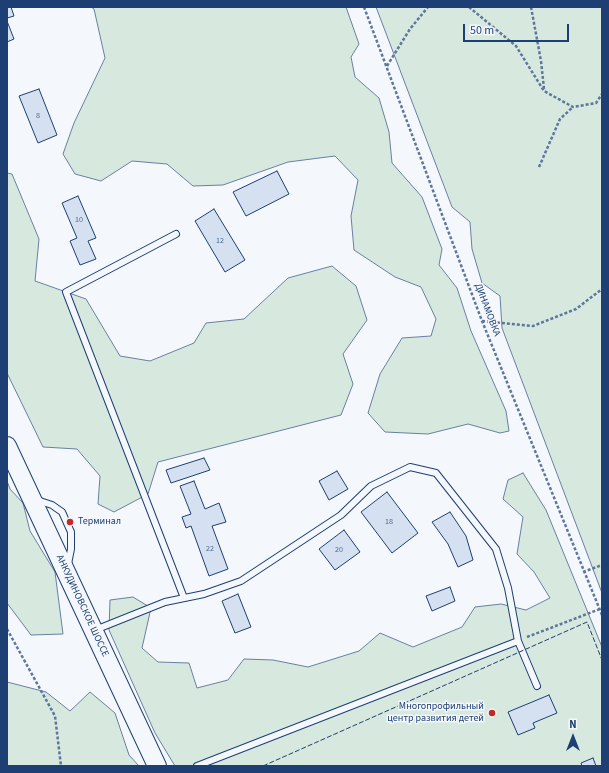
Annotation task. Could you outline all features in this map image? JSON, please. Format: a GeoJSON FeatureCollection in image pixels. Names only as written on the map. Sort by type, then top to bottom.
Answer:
{"type":"FeatureCollection","features":[{"type":"Feature","properties":{"kind":"street","name":"АНКУДИНОВСКОЕ ШОССЕ"},"geometry":{"type":"LineString","coordinates":[[7,446],[157,766]]}},
{"type":"Feature","properties":{"kind":"lane"},"geometry":{"type":"LineString","coordinates":[[176,234],[66,292],[184,598]]}},
{"type":"Feature","properties":{"kind":"lane"},"geometry":{"type":"LineString","coordinates":[[94,631],[165,602],[204,594],[240,581],[341,515],[371,486],[410,467],[436,473],[496,549],[508,588],[518,641],[537,686]]}},
{"type":"Feature","properties":{"kind":"lane"},"geometry":{"type":"LineString","coordinates":[[197,766],[518,641]]}},
{"type":"Feature","properties":{"kind":"path","name":"ДИНАМОВКА"},"geometry":{"type":"LineString","coordinates":[[364,7],[482,320],[583,572],[602,615]]}},
{"type":"Feature","properties":{"kind":"path"},"geometry":{"type":"LineString","coordinates":[[387,66],[410,29],[428,7]]}},
{"type":"Feature","properties":{"kind":"path"},"geometry":{"type":"LineString","coordinates":[[469,7],[516,46],[544,91],[573,106],[596,103],[602,94]]}},
{"type":"Feature","properties":{"kind":"path"},"geometry":{"type":"LineString","coordinates":[[531,7],[541,61],[544,91]]}},
{"type":"Feature","properties":{"kind":"path"},"geometry":{"type":"LineString","coordinates":[[538,167],[560,119],[573,106]]}},
{"type":"Feature","properties":{"kind":"path"},"geometry":{"type":"LineString","coordinates":[[482,320],[533,326],[576,309],[602,289]]}},
{"type":"Feature","properties":{"kind":"path"},"geometry":{"type":"LineString","coordinates":[[583,572],[602,565]]}},
{"type":"Feature","properties":{"kind":"path"},"geometry":{"type":"LineString","coordinates":[[518,641],[600,609]]}},
{"type":"Feature","properties":{"kind":"path"},"geometry":{"type":"LineString","coordinates":[[7,629],[55,716],[61,766]]}},
{"type":"Feature","properties":{"kind":"shaded area"},"geometry":{"type":"Polygon","coordinates":[[[91,7],[346,7],[359,44],[351,57],[355,77],[379,98],[389,132],[392,163],[422,197],[442,249],[439,265],[457,288],[471,331],[506,411],[509,431],[500,433],[468,424],[428,434],[385,432],[368,413],[380,374],[402,338],[431,336],[436,319],[421,287],[395,277],[354,250],[351,216],[358,180],[335,156],[288,162],[223,185],[193,186],[167,164],[132,161],[101,181],[75,174],[63,154],[74,123],[105,58],[94,9],[91,7]]]}},
{"type":"Feature","properties":{"kind":"shaded area"},"geometry":{"type":"Polygon","coordinates":[[[376,7],[602,7],[602,593],[502,328],[500,296],[482,283],[472,249],[470,222],[452,207],[376,7]]]}},
{"type":"Feature","properties":{"kind":"shaded area"},"geometry":{"type":"Polygon","coordinates":[[[7,173],[12,174],[39,239],[35,281],[86,299],[120,356],[150,361],[194,343],[206,323],[244,319],[288,278],[332,266],[356,286],[367,320],[343,354],[353,384],[341,415],[158,462],[148,494],[114,512],[98,504],[100,476],[77,449],[43,447],[7,373],[7,173]]]}},
{"type":"Feature","properties":{"kind":"shaded area"},"geometry":{"type":"Polygon","coordinates":[[[523,473],[546,510],[602,647],[602,766],[175,766],[155,733],[109,630],[110,600],[133,597],[151,608],[142,648],[158,662],[189,663],[197,688],[228,680],[244,659],[273,660],[308,667],[359,651],[380,633],[413,647],[462,627],[475,607],[501,604],[526,610],[550,598],[534,572],[517,554],[523,517],[503,499],[508,480],[523,473]]]}},
{"type":"Feature","properties":{"kind":"shaded area"},"geometry":{"type":"Polygon","coordinates":[[[7,481],[10,489],[23,503],[30,531],[55,572],[63,634],[31,635],[7,603],[7,481]]]}},
{"type":"Feature","properties":{"kind":"shaded area"},"geometry":{"type":"Polygon","coordinates":[[[7,682],[46,692],[70,711],[90,692],[115,713],[129,755],[139,766],[7,766],[7,682]]]}},
{"type":"Feature","properties":{"kind":"building"},"geometry":{"type":"Polygon","coordinates":[[[7,7],[11,7],[14,16],[7,18],[7,7]]]}},
{"type":"Feature","properties":{"kind":"building"},"geometry":{"type":"Polygon","coordinates":[[[7,21],[14,39],[7,42],[7,21]]]}},
{"type":"Feature","properties":{"kind":"building"},"geometry":{"type":"Polygon","coordinates":[[[39,89],[57,135],[38,143],[19,96],[39,89]]]}},
{"type":"Feature","properties":{"kind":"building"},"geometry":{"type":"Polygon","coordinates":[[[277,171],[289,194],[246,216],[233,192],[277,171]]]}},
{"type":"Feature","properties":{"kind":"building"},"geometry":{"type":"Polygon","coordinates":[[[78,196],[96,238],[88,241],[96,259],[80,265],[70,241],[77,238],[62,203],[78,196]]]}},
{"type":"Feature","properties":{"kind":"building"},"geometry":{"type":"Polygon","coordinates":[[[214,209],[245,260],[225,272],[195,221],[214,209]]]}},
{"type":"Feature","properties":{"kind":"building"},"geometry":{"type":"Polygon","coordinates":[[[204,458],[210,470],[171,483],[166,470],[204,458]]]}},
{"type":"Feature","properties":{"kind":"building"},"geometry":{"type":"Polygon","coordinates":[[[337,471],[348,489],[329,500],[319,481],[337,471]]]}},
{"type":"Feature","properties":{"kind":"building"},"geometry":{"type":"Polygon","coordinates":[[[194,481],[205,509],[219,503],[226,522],[212,526],[228,569],[209,576],[191,526],[186,528],[182,517],[191,514],[180,486],[194,481]]]}},
{"type":"Feature","properties":{"kind":"building"},"geometry":{"type":"Polygon","coordinates":[[[387,492],[418,533],[392,553],[361,512],[387,492]]]}},
{"type":"Feature","properties":{"kind":"building"},"geometry":{"type":"Polygon","coordinates":[[[450,512],[466,536],[473,560],[458,567],[448,544],[432,522],[450,512]]]}},
{"type":"Feature","properties":{"kind":"building"},"geometry":{"type":"Polygon","coordinates":[[[344,530],[360,552],[335,570],[319,549],[344,530]]]}},
{"type":"Feature","properties":{"kind":"building"},"geometry":{"type":"Polygon","coordinates":[[[450,587],[455,601],[432,611],[426,596],[450,587]]]}},
{"type":"Feature","properties":{"kind":"building"},"geometry":{"type":"Polygon","coordinates":[[[238,594],[251,627],[235,633],[222,601],[238,594]]]}},
{"type":"Feature","properties":{"kind":"building"},"geometry":{"type":"Polygon","coordinates":[[[549,695],[557,713],[533,723],[535,728],[518,735],[508,712],[549,695]]]}},
{"type":"Feature","properties":{"kind":"building"},"geometry":{"type":"Polygon","coordinates":[[[593,758],[596,766],[582,766],[581,763],[593,758]]]}},
{"type":"Feature","properties":{"kind":"fence"},"geometry":{"type":"LineString","coordinates":[[263,766],[587,622],[602,660]]}},
{"type":"Feature","properties":{"kind":"place","name":"Терминал"},"geometry":{"type":"Point","coordinates":[70,522]}},
{"type":"Feature","properties":{"kind":"place","name":"Многопрофильный центр развития детей"},"geometry":{"type":"Point","coordinates":[492,713]}}]}
